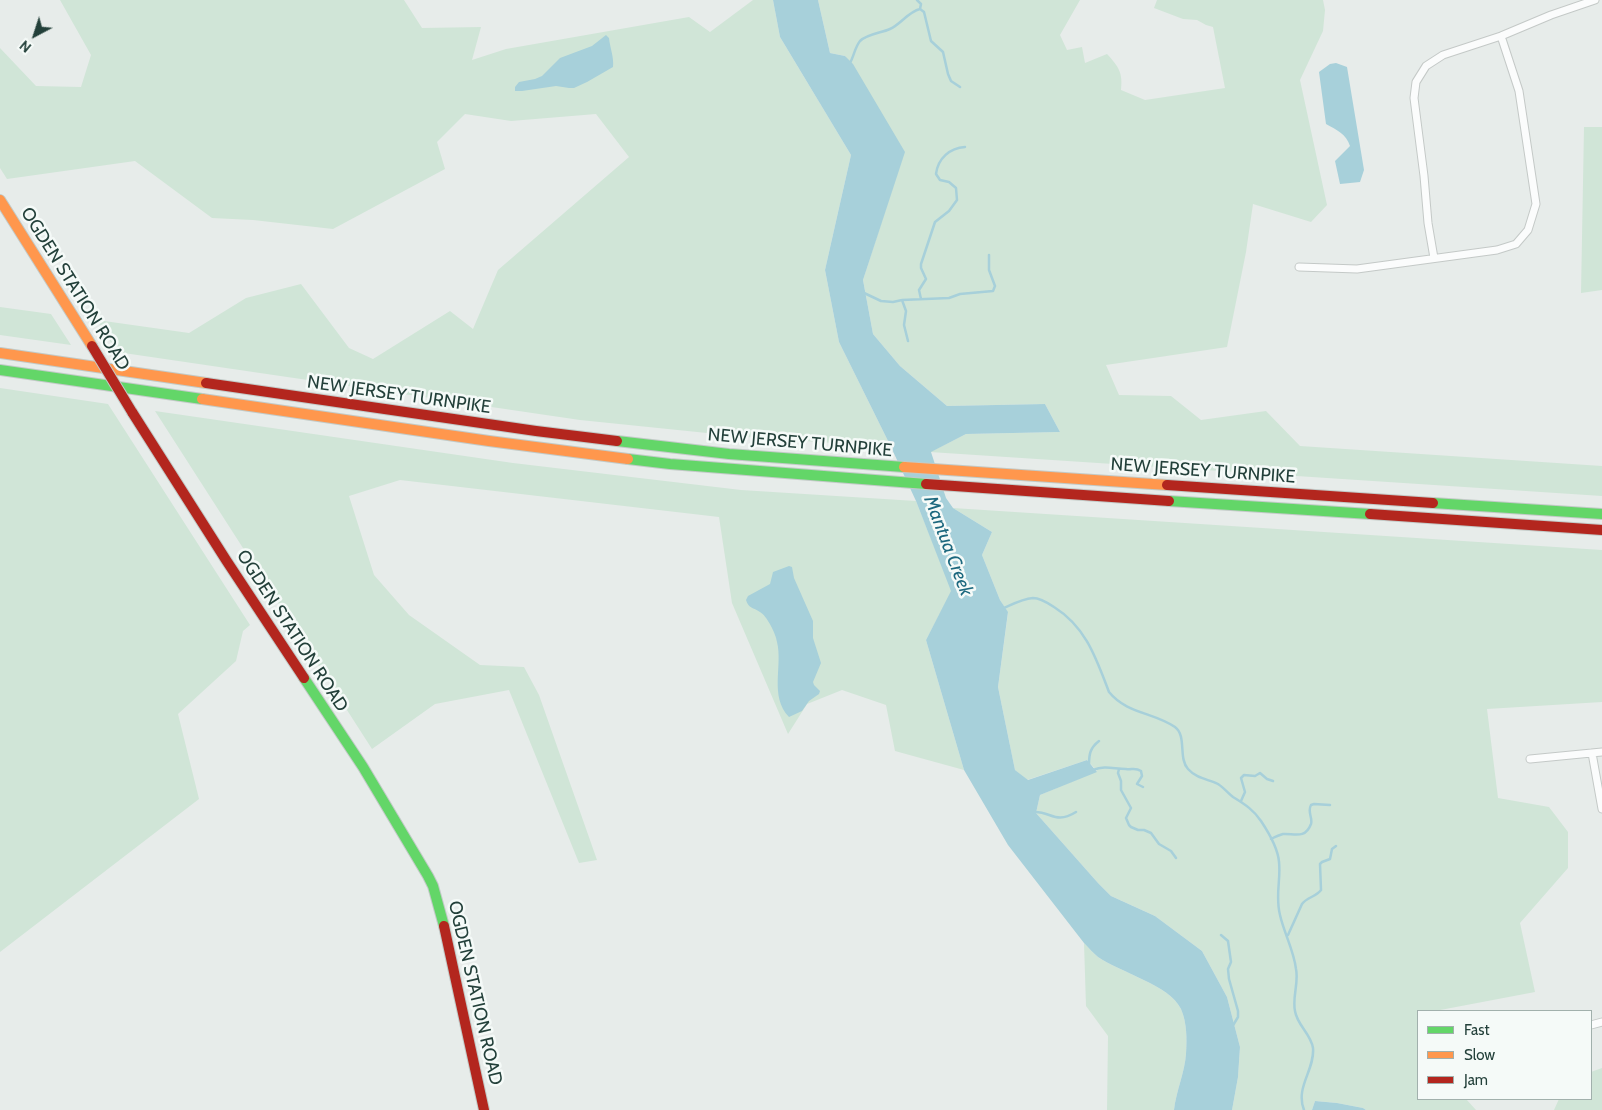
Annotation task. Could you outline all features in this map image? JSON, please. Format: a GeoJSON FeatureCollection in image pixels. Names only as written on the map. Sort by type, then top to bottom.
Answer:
{"type":"FeatureCollection","features":[{"type":"Feature","properties":{"kind":"main road","name":"OGDEN STATION ROAD"},"geometry":{"type":"LineString","coordinates":[[0,200],[226,560],[362,768],[428,876],[433,886],[444,925],[484,1110]]}},
{"type":"Feature","properties":{"kind":"main road","name":"NEW JERSEY TURNPIKE"},"geometry":{"type":"LineString","coordinates":[[0,353],[526,430],[729,454],[1602,514]]}},
{"type":"Feature","properties":{"kind":"main road","name":"NEW JERSEY TURNPIKE"},"geometry":{"type":"LineString","coordinates":[[0,370],[588,454],[679,465],[953,486],[1602,530]]}},
{"type":"Feature","properties":{"kind":"street"},"geometry":{"type":"LineString","coordinates":[[1434,258],[1428,223],[1414,98],[1416,82],[1426,66],[1443,55],[1500,36],[1551,15],[1595,0]]}},
{"type":"Feature","properties":{"kind":"street"},"geometry":{"type":"LineString","coordinates":[[1299,267],[1357,269],[1497,250],[1516,244],[1528,230],[1536,204],[1519,91],[1500,36]]}},
{"type":"Feature","properties":{"kind":"street"},"geometry":{"type":"LineString","coordinates":[[1530,759],[1602,752]]}},
{"type":"Feature","properties":{"kind":"street"},"geometry":{"type":"LineString","coordinates":[[1592,753],[1602,809]]}},
{"type":"Feature","properties":{"kind":"green space"},"geometry":{"type":"Polygon","coordinates":[[[60,0],[404,0],[422,28],[481,27],[472,60],[506,49],[689,17],[710,32],[753,0],[773,0],[780,37],[851,155],[825,270],[839,342],[891,447],[746,437],[580,420],[117,352],[97,320],[189,333],[246,298],[301,284],[349,348],[373,359],[450,311],[473,329],[498,270],[629,157],[596,114],[511,121],[465,114],[437,142],[445,169],[333,229],[253,220],[212,218],[135,161],[7,179],[0,168],[0,48],[36,86],[81,87],[91,55],[60,0]]]}},
{"type":"Feature","properties":{"kind":"green space"},"geometry":{"type":"Polygon","coordinates":[[[818,0],[1080,0],[1060,35],[1067,50],[1082,47],[1085,63],[1107,54],[1119,70],[1121,90],[1145,100],[1225,88],[1213,27],[1197,20],[1183,19],[1154,8],[1157,0],[1323,0],[1325,10],[1323,31],[1300,80],[1327,205],[1311,222],[1253,204],[1246,252],[1227,347],[1106,365],[1119,395],[1171,396],[1201,420],[1266,411],[1300,446],[1602,466],[1602,496],[930,452],[966,434],[1060,432],[1045,404],[947,406],[900,366],[873,334],[863,280],[904,152],[845,56],[830,53],[818,0]]]}},
{"type":"Feature","properties":{"kind":"green space"},"geometry":{"type":"Polygon","coordinates":[[[1584,127],[1602,127],[1602,290],[1581,293],[1584,127]]]}},
{"type":"Feature","properties":{"kind":"green space"},"geometry":{"type":"Polygon","coordinates":[[[0,307],[51,314],[71,345],[0,335],[0,307]]]}},
{"type":"Feature","properties":{"kind":"green space"},"geometry":{"type":"Polygon","coordinates":[[[0,388],[108,404],[250,625],[243,631],[236,661],[178,714],[199,799],[0,952],[0,388]]]}},
{"type":"Feature","properties":{"kind":"green space"},"geometry":{"type":"Polygon","coordinates":[[[155,411],[513,463],[741,490],[916,501],[952,591],[926,640],[964,770],[895,751],[886,705],[842,690],[807,704],[788,734],[732,603],[719,517],[400,480],[349,496],[374,575],[409,615],[480,665],[524,667],[539,695],[597,860],[579,863],[509,690],[435,704],[372,749],[155,411]]]}},
{"type":"Feature","properties":{"kind":"green space"},"geometry":{"type":"Polygon","coordinates":[[[953,508],[1602,550],[1602,702],[1487,709],[1498,798],[1549,807],[1568,832],[1568,868],[1520,923],[1535,992],[1440,1010],[1417,1010],[1417,1100],[1467,1100],[1476,1110],[1366,1110],[1337,1103],[1315,1101],[1312,1110],[1232,1110],[1238,1077],[1240,1047],[1227,997],[1202,951],[1155,916],[1111,896],[1036,813],[1040,795],[1097,771],[1087,760],[1027,780],[1015,770],[998,687],[1008,613],[1000,600],[982,555],[992,532],[953,508]]]}},
{"type":"Feature","properties":{"kind":"green space"},"geometry":{"type":"Polygon","coordinates":[[[1084,943],[1107,963],[1166,993],[1175,1000],[1181,1009],[1186,1031],[1186,1054],[1174,1110],[1107,1110],[1108,1036],[1086,1006],[1084,943]]]}},
{"type":"Feature","properties":{"kind":"green space"},"geometry":{"type":"Polygon","coordinates":[[[1602,1068],[1602,1110],[1554,1110],[1559,1100],[1592,1100],[1592,1072],[1602,1068]]]}},
{"type":"Feature","properties":{"kind":"water","name":"Mantua Creek"},"geometry":{"type":"Polygon","coordinates":[[[773,0],[818,0],[830,53],[845,56],[853,64],[905,152],[863,280],[873,334],[900,366],[947,406],[1045,404],[1060,432],[966,434],[931,452],[946,498],[953,508],[992,532],[982,555],[1000,600],[1008,612],[998,687],[1015,770],[1028,780],[1087,760],[1097,772],[1040,795],[1036,813],[1111,896],[1155,916],[1202,951],[1227,997],[1240,1047],[1238,1077],[1232,1110],[1174,1110],[1186,1054],[1186,1031],[1181,1009],[1175,1000],[1166,993],[1107,963],[1084,943],[1008,845],[964,770],[926,640],[951,591],[916,501],[839,342],[825,270],[851,155],[780,37],[773,0]]]}},
{"type":"Feature","properties":{"kind":"water"},"geometry":{"type":"Polygon","coordinates":[[[606,35],[609,38],[613,67],[574,88],[556,86],[515,91],[515,87],[519,82],[542,76],[560,58],[592,46],[606,35]]]}},
{"type":"Feature","properties":{"kind":"water"},"geometry":{"type":"Polygon","coordinates":[[[1336,63],[1347,67],[1364,170],[1360,182],[1340,184],[1335,161],[1350,146],[1344,135],[1326,124],[1319,72],[1330,64],[1336,63]]]}},
{"type":"Feature","properties":{"kind":"water"},"geometry":{"type":"Polygon","coordinates":[[[789,566],[792,567],[794,578],[813,621],[813,638],[821,663],[813,682],[820,691],[819,694],[809,701],[802,711],[789,717],[783,709],[778,690],[779,661],[775,634],[765,617],[750,606],[746,600],[748,596],[770,584],[773,572],[789,566]]]}},
{"type":"Feature","properties":{"kind":"water"},"geometry":{"type":"Polygon","coordinates":[[[1315,1101],[1337,1103],[1366,1110],[1312,1110],[1315,1101]]]}},
{"type":"Feature","properties":{"kind":"waterway"},"geometry":{"type":"LineString","coordinates":[[917,0],[921,4],[920,9],[924,12],[931,41],[943,52],[951,81],[960,87]]}},
{"type":"Feature","properties":{"kind":"waterway"},"geometry":{"type":"LineString","coordinates":[[850,63],[860,41],[870,35],[890,29],[920,9]]}},
{"type":"Feature","properties":{"kind":"waterway"},"geometry":{"type":"LineString","coordinates":[[921,299],[919,290],[926,279],[921,264],[935,222],[949,211],[957,200],[956,188],[949,182],[940,180],[936,174],[937,168],[946,155],[954,149],[965,147]]}},
{"type":"Feature","properties":{"kind":"waterway"},"geometry":{"type":"LineString","coordinates":[[862,292],[881,301],[893,302],[949,298],[960,294],[993,291],[995,286],[989,270],[989,255]]}},
{"type":"Feature","properties":{"kind":"waterway"},"geometry":{"type":"LineString","coordinates":[[902,300],[906,311],[904,325],[908,341]]}},
{"type":"Feature","properties":{"kind":"waterway"},"geometry":{"type":"LineString","coordinates":[[1004,608],[1021,601],[1036,598],[1047,602],[1065,615],[1089,644],[1109,692],[1124,705],[1158,718],[1175,727],[1181,736],[1183,759],[1188,769],[1199,777],[1218,784],[1248,807],[1255,813],[1267,830],[1278,857],[1279,908],[1296,969],[1297,980],[1294,1000],[1296,1016],[1310,1038],[1313,1048],[1311,1064],[1303,1086],[1302,1102],[1304,1110]]}},
{"type":"Feature","properties":{"kind":"waterway"},"geometry":{"type":"LineString","coordinates":[[1089,765],[1091,752],[1099,741]]}},
{"type":"Feature","properties":{"kind":"waterway"},"geometry":{"type":"LineString","coordinates":[[1093,770],[1106,767],[1137,769],[1141,771],[1142,776],[1137,784],[1143,787]]}},
{"type":"Feature","properties":{"kind":"waterway"},"geometry":{"type":"LineString","coordinates":[[1119,769],[1121,790],[1131,808],[1126,818],[1129,825],[1138,830],[1151,833],[1159,844],[1171,851],[1176,858]]}},
{"type":"Feature","properties":{"kind":"waterway"},"geometry":{"type":"LineString","coordinates":[[1241,801],[1245,792],[1241,778],[1244,775],[1255,776],[1260,773],[1273,781]]}},
{"type":"Feature","properties":{"kind":"waterway"},"geometry":{"type":"LineString","coordinates":[[1271,839],[1283,834],[1298,835],[1306,832],[1311,824],[1311,805],[1330,805]]}},
{"type":"Feature","properties":{"kind":"waterway"},"geometry":{"type":"LineString","coordinates":[[1034,812],[1058,817],[1069,816],[1076,812]]}},
{"type":"Feature","properties":{"kind":"waterway"},"geometry":{"type":"LineString","coordinates":[[1288,935],[1302,904],[1321,890],[1320,864],[1330,859],[1332,849],[1336,846]]}},
{"type":"Feature","properties":{"kind":"waterway"},"geometry":{"type":"LineString","coordinates":[[1221,935],[1228,941],[1231,962],[1228,969],[1229,979],[1238,1011],[1238,1017],[1232,1027]]}},
{"type":"Feature","properties":{"kind":"traffic: fast"},"geometry":{"type":"LineString","coordinates":[[0,370],[202,399]]}},
{"type":"Feature","properties":{"kind":"traffic: fast"},"geometry":{"type":"LineString","coordinates":[[617,441],[729,454],[904,467]]}},
{"type":"Feature","properties":{"kind":"traffic: fast"},"geometry":{"type":"LineString","coordinates":[[628,459],[926,484]]}},
{"type":"Feature","properties":{"kind":"traffic: fast"},"geometry":{"type":"LineString","coordinates":[[1169,501],[1370,514]]}},
{"type":"Feature","properties":{"kind":"traffic: fast"},"geometry":{"type":"LineString","coordinates":[[1433,503],[1602,514]]}},
{"type":"Feature","properties":{"kind":"traffic: fast"},"geometry":{"type":"LineString","coordinates":[[304,678],[363,767],[428,876],[433,886],[444,926]]}},
{"type":"Feature","properties":{"kind":"traffic: slow"},"geometry":{"type":"LineString","coordinates":[[0,200],[92,346]]}},
{"type":"Feature","properties":{"kind":"traffic: slow"},"geometry":{"type":"LineString","coordinates":[[0,353],[206,383]]}},
{"type":"Feature","properties":{"kind":"traffic: slow"},"geometry":{"type":"LineString","coordinates":[[202,399],[489,441],[628,459]]}},
{"type":"Feature","properties":{"kind":"traffic: slow"},"geometry":{"type":"LineString","coordinates":[[904,467],[1167,485]]}},
{"type":"Feature","properties":{"kind":"traffic: jam"},"geometry":{"type":"LineString","coordinates":[[92,346],[132,412]]}},
{"type":"Feature","properties":{"kind":"traffic: jam"},"geometry":{"type":"LineString","coordinates":[[206,383],[617,441]]}},
{"type":"Feature","properties":{"kind":"traffic: jam"},"geometry":{"type":"LineString","coordinates":[[132,412],[304,678]]}},
{"type":"Feature","properties":{"kind":"traffic: jam"},"geometry":{"type":"LineString","coordinates":[[926,484],[1169,501]]}},
{"type":"Feature","properties":{"kind":"traffic: jam"},"geometry":{"type":"LineString","coordinates":[[1167,485],[1433,503]]}},
{"type":"Feature","properties":{"kind":"traffic: jam"},"geometry":{"type":"LineString","coordinates":[[1370,514],[1602,530]]}},
{"type":"Feature","properties":{"kind":"traffic: jam"},"geometry":{"type":"LineString","coordinates":[[444,926],[484,1110]]}}]}
